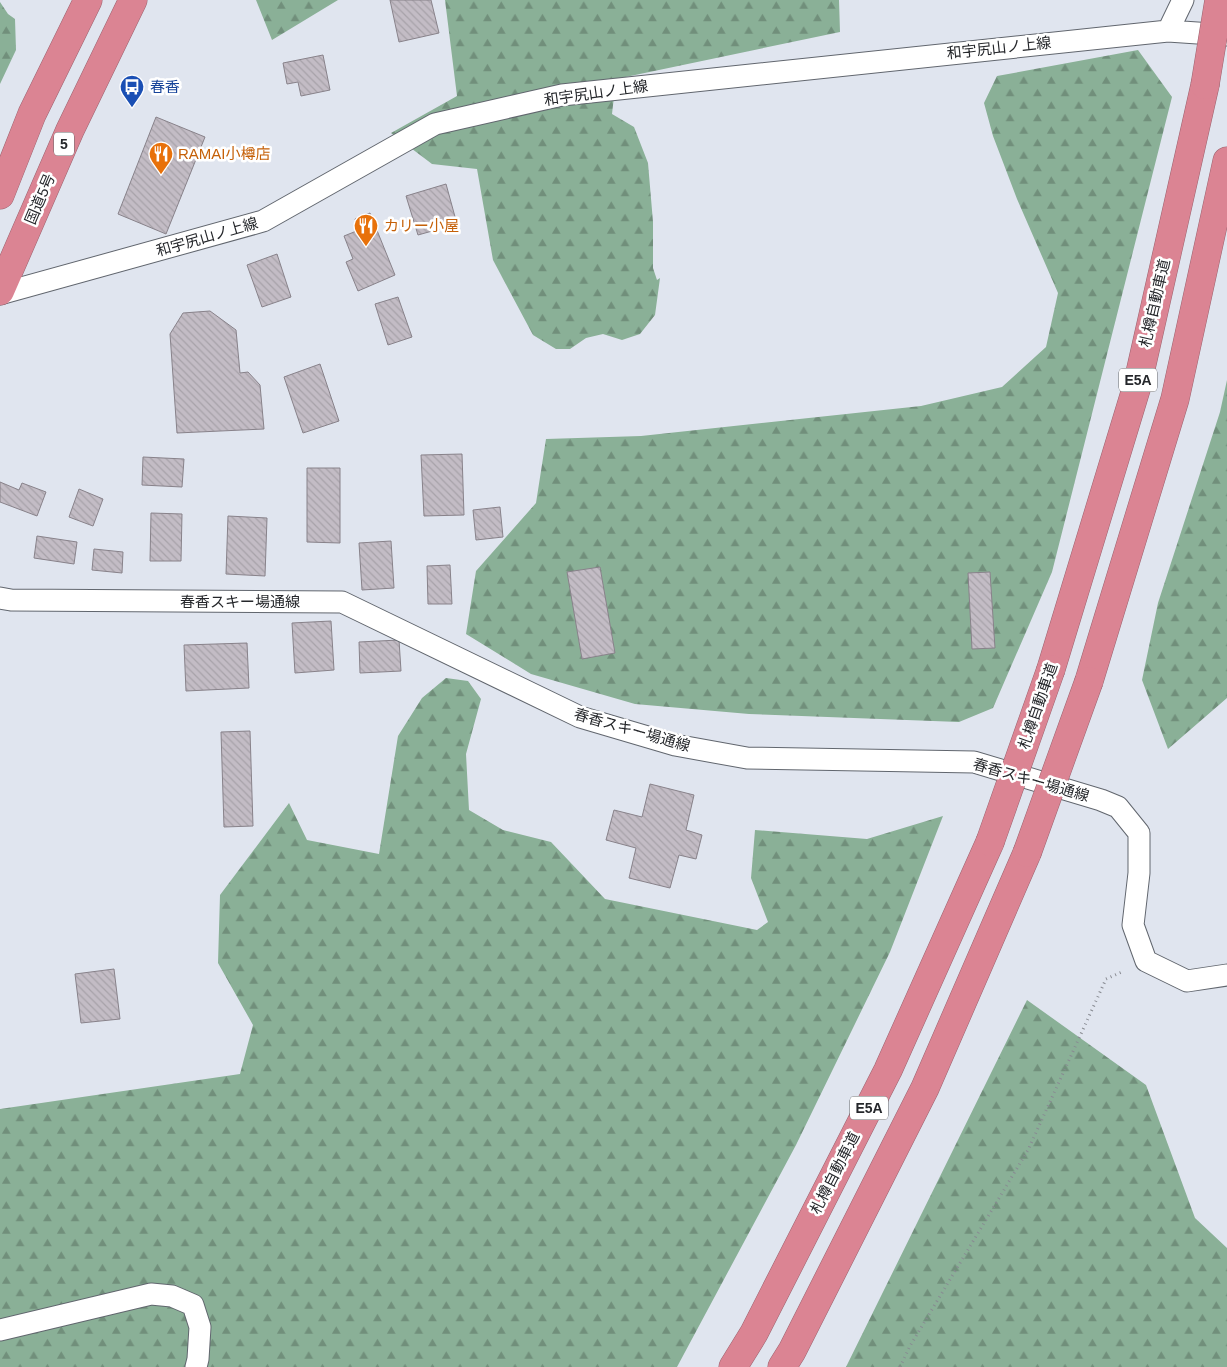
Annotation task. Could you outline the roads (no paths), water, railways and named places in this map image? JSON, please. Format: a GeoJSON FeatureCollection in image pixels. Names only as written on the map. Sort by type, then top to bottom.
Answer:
{"type":"FeatureCollection","features":[{"type":"Feature","properties":{"kind":"highway"},"geometry":{"type":"LineString","coordinates":[[0,195],[32,114],[88,0]]}},
{"type":"Feature","properties":{"kind":"highway","name":"国道5号"},"geometry":{"type":"LineString","coordinates":[[0,292],[70,130],[133,0]]}},
{"type":"Feature","properties":{"kind":"highway","name":"札樽自動車道"},"geometry":{"type":"LineString","coordinates":[[732,1367],[754,1333],[888,1070],[990,842],[1051,670],[1136,386],[1205,85],[1219,0]]}},
{"type":"Feature","properties":{"kind":"highway","name":"E5A"},"geometry":{"type":"LineString","coordinates":[[782,1367],[792,1351],[925,1088],[1027,853],[1089,681],[1175,399],[1227,161]]}},
{"type":"Feature","properties":{"kind":"street"},"geometry":{"type":"LineString","coordinates":[[1168,31],[1182,0]]}},
{"type":"Feature","properties":{"kind":"street","name":"和宇尻山ノ上線"},"geometry":{"type":"LineString","coordinates":[[0,292],[263,221],[435,124],[553,97],[808,68],[1168,31],[1227,35]]}},
{"type":"Feature","properties":{"kind":"street","name":"春香スキー場通線"},"geometry":{"type":"LineString","coordinates":[[0,598],[11,600],[342,602],[580,718],[675,746],[747,758],[974,762],[1101,800],[1118,807],[1139,833],[1139,873],[1133,926],[1146,961],[1187,980],[1227,975]]}},
{"type":"Feature","properties":{"kind":"street"},"geometry":{"type":"LineString","coordinates":[[0,1330],[151,1294],[172,1296],[193,1305],[200,1327],[196,1367]]}},
{"type":"Feature","properties":{"kind":"place","name":"春香"},"geometry":{"type":"Point","coordinates":[132,108]}},
{"type":"Feature","properties":{"kind":"place","name":"RAMAI小樽店"},"geometry":{"type":"Point","coordinates":[161,175]}},
{"type":"Feature","properties":{"kind":"place","name":"カリー小屋"},"geometry":{"type":"Point","coordinates":[366,247]}}]}
